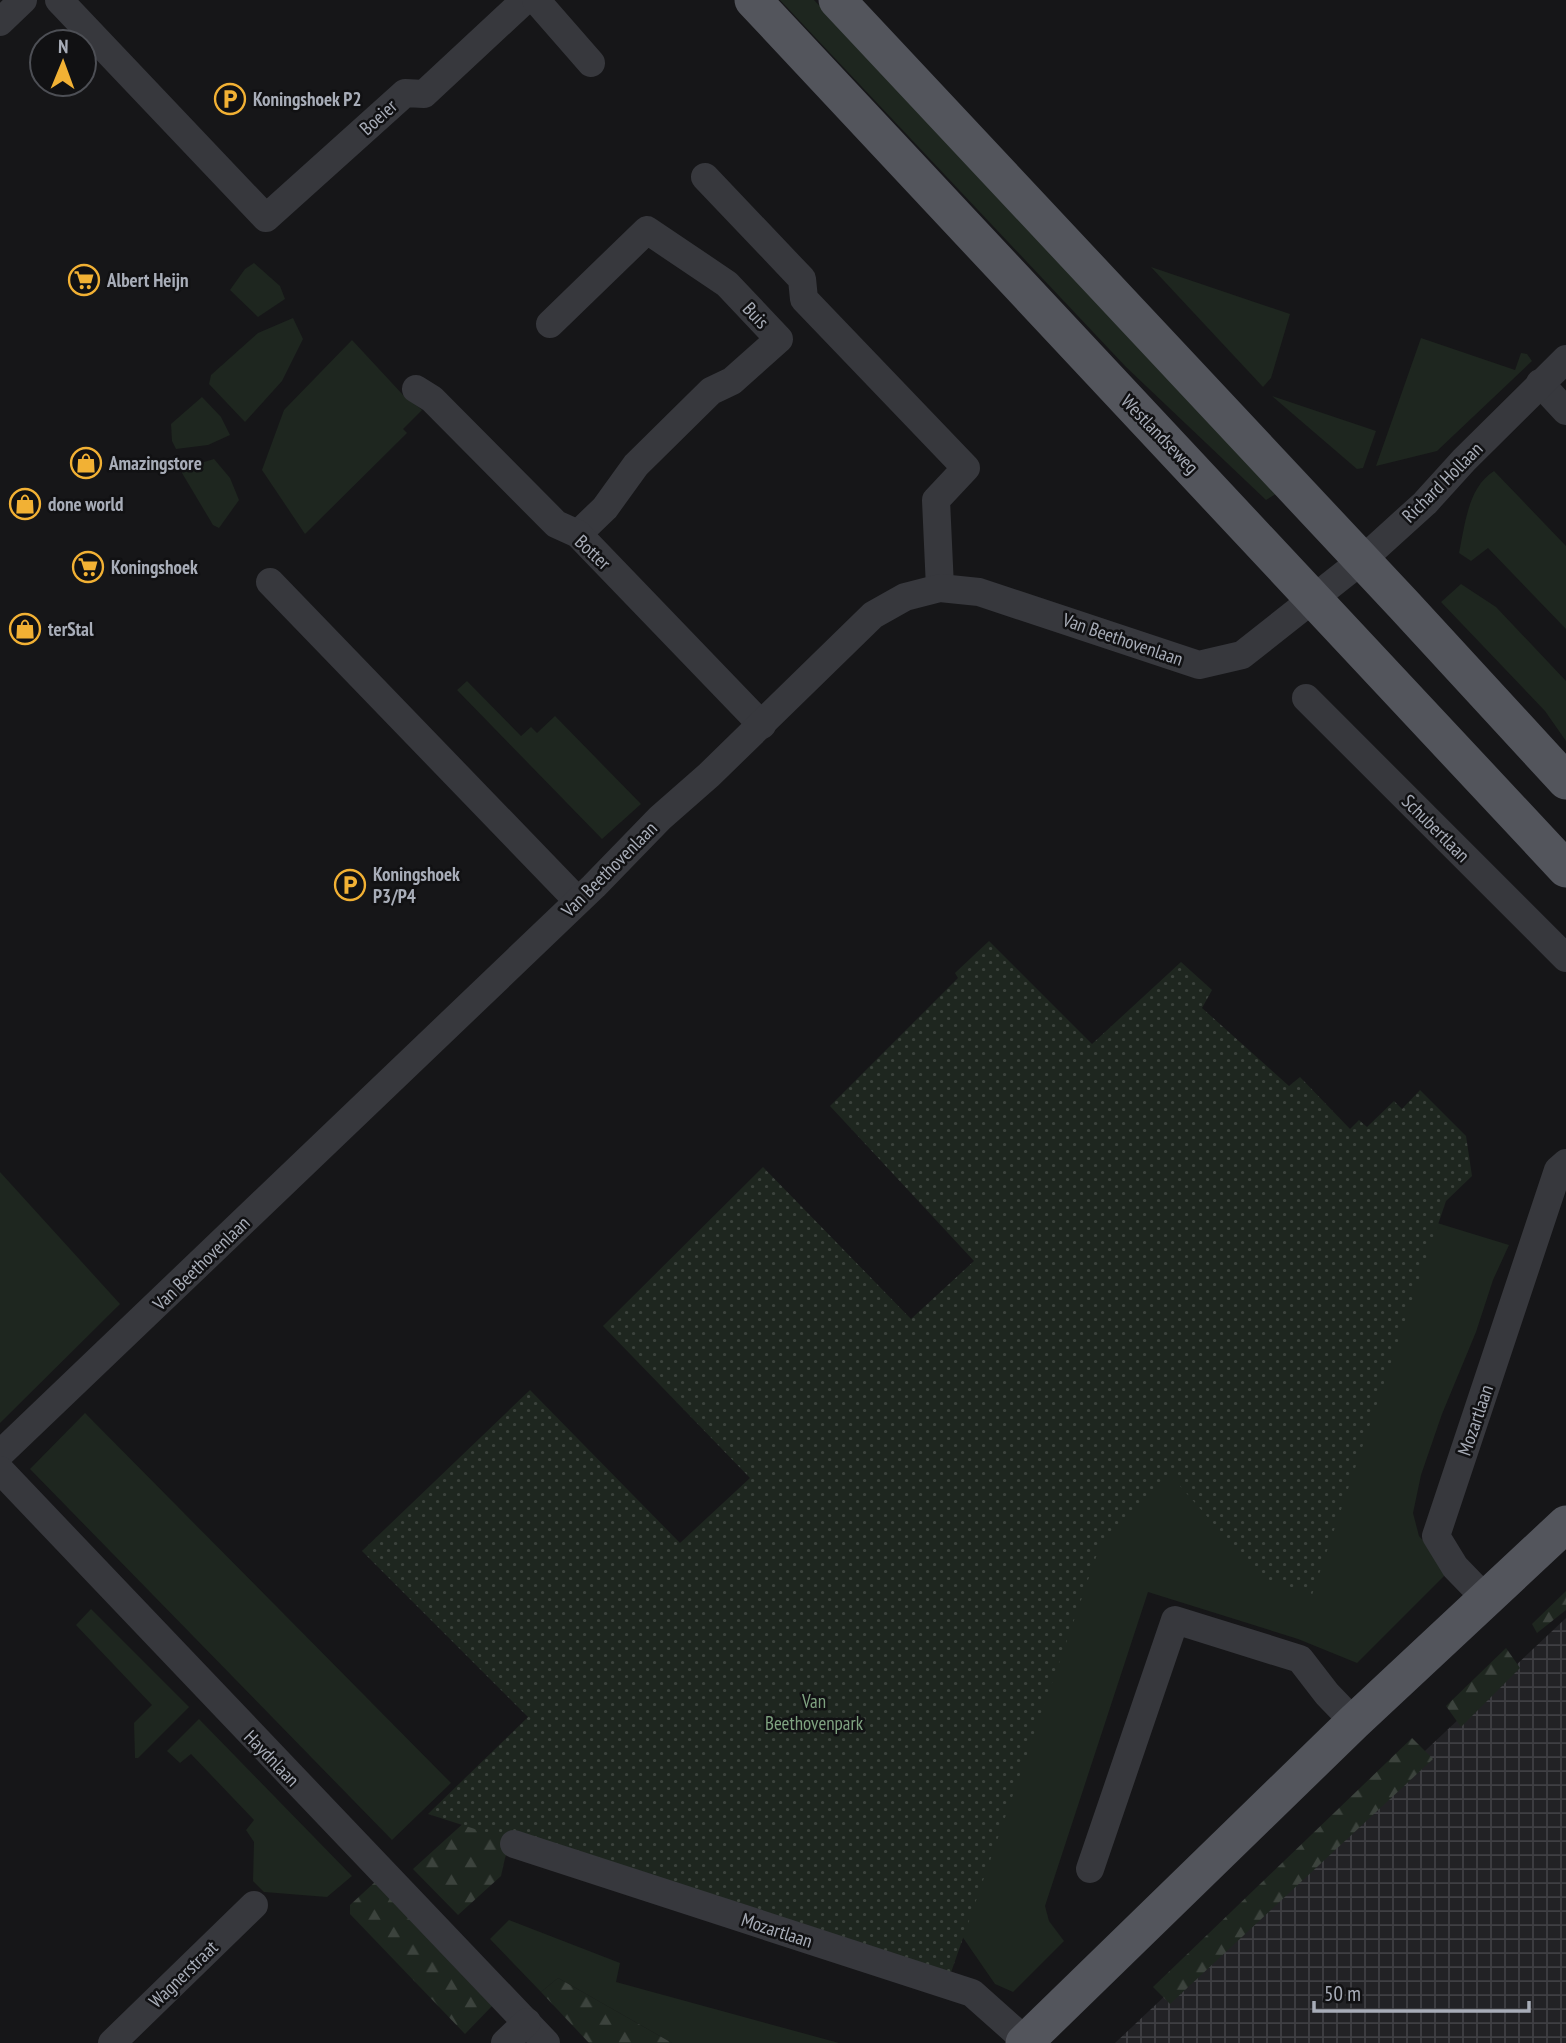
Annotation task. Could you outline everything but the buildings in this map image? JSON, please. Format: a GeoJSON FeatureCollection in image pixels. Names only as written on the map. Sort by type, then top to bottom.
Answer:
{"type":"FeatureCollection","features":[{"type":"Feature","properties":{"kind":"main road","name":"Westlandseweg"},"geometry":{"type":"LineString","coordinates":[[753,0],[1566,869]]}},
{"type":"Feature","properties":{"kind":"main road"},"geometry":{"type":"LineString","coordinates":[[837,0],[1566,781]]}},
{"type":"Feature","properties":{"kind":"main road","name":"Mozartlaan"},"geometry":{"type":"LineString","coordinates":[[1025,2042],[1354,1722],[1566,1524]]}},
{"type":"Feature","properties":{"kind":"street"},"geometry":{"type":"LineString","coordinates":[[0,22],[23,0]]}},
{"type":"Feature","properties":{"kind":"street","name":"Boeier"},"geometry":{"type":"LineString","coordinates":[[59,0],[266,218],[405,93],[424,94],[525,0]]}},
{"type":"Feature","properties":{"kind":"street"},"geometry":{"type":"LineString","coordinates":[[536,0],[591,63]]}},
{"type":"Feature","properties":{"kind":"street"},"geometry":{"type":"LineString","coordinates":[[705,177],[802,279],[804,299],[966,468],[936,499],[940,588]]}},
{"type":"Feature","properties":{"kind":"street","name":"Buis"},"geometry":{"type":"LineString","coordinates":[[550,324],[647,230],[727,284],[779,339],[732,381],[711,391],[636,465],[605,508],[578,534]]}},
{"type":"Feature","properties":{"kind":"street","name":"Richard Hollaan"},"geometry":{"type":"LineString","coordinates":[[1313,599],[1361,561],[1425,503],[1566,359]]}},
{"type":"Feature","properties":{"kind":"street"},"geometry":{"type":"LineString","coordinates":[[1540,383],[1566,411]]}},
{"type":"Feature","properties":{"kind":"street","name":"Botter"},"geometry":{"type":"LineString","coordinates":[[416,389],[432,399],[556,524],[578,534],[762,725]]}},
{"type":"Feature","properties":{"kind":"street"},"geometry":{"type":"LineString","coordinates":[[270,582],[577,900]]}},
{"type":"Feature","properties":{"kind":"street","name":"Van Beethovenlaan"},"geometry":{"type":"LineString","coordinates":[[0,1454],[594,886],[660,818],[762,725],[873,615],[905,597],[940,588],[979,592],[1199,665],[1242,654],[1313,599]]}},
{"type":"Feature","properties":{"kind":"street","name":"Schubertlaan"},"geometry":{"type":"LineString","coordinates":[[1306,698],[1566,958]]}},
{"type":"Feature","properties":{"kind":"street","name":"Mozartlaan"},"geometry":{"type":"LineString","coordinates":[[1485,1598],[1455,1567],[1436,1536],[1559,1170],[1566,1163]]}},
{"type":"Feature","properties":{"kind":"street","name":"Haydnlaan"},"geometry":{"type":"LineString","coordinates":[[0,1470],[363,1854],[546,2043]]}},
{"type":"Feature","properties":{"kind":"street"},"geometry":{"type":"LineString","coordinates":[[1090,1870],[1175,1620],[1300,1659],[1327,1694],[1354,1722]]}},
{"type":"Feature","properties":{"kind":"street","name":"Mozartlaan"},"geometry":{"type":"LineString","coordinates":[[514,1844],[972,1993],[1025,2042]]}},
{"type":"Feature","properties":{"kind":"street","name":"Wagnerstraat"},"geometry":{"type":"LineString","coordinates":[[112,2043],[254,1905]]}},
{"type":"Feature","properties":{"kind":"street"},"geometry":{"type":"LineString","coordinates":[[505,2043],[527,2022]]}},
{"type":"Feature","properties":{"kind":"shaded area"},"geometry":{"type":"Polygon","coordinates":[[[1566,1618],[1566,2043],[1115,2043],[1566,1618]]]}},
{"type":"Feature","properties":{"kind":"green space"},"geometry":{"type":"Polygon","coordinates":[[[780,0],[814,0],[1279,492],[1266,500],[1126,367],[780,0]]]}},
{"type":"Feature","properties":{"kind":"green space"},"geometry":{"type":"Polygon","coordinates":[[[254,263],[280,286],[285,299],[258,317],[230,290],[245,269],[254,263]]]}},
{"type":"Feature","properties":{"kind":"green space"},"geometry":{"type":"Polygon","coordinates":[[[1151,267],[1290,314],[1271,378],[1263,387],[1151,267]]]}},
{"type":"Feature","properties":{"kind":"green space"},"geometry":{"type":"Polygon","coordinates":[[[293,318],[303,339],[282,381],[245,422],[209,384],[211,375],[258,333],[293,318]]]}},
{"type":"Feature","properties":{"kind":"green space"},"geometry":{"type":"Polygon","coordinates":[[[1421,338],[1515,370],[1521,353],[1527,354],[1532,361],[1437,451],[1376,466],[1421,338]]]}},
{"type":"Feature","properties":{"kind":"green space"},"geometry":{"type":"Polygon","coordinates":[[[352,340],[403,395],[422,410],[403,429],[407,433],[305,534],[262,470],[284,410],[352,340]]]}},
{"type":"Feature","properties":{"kind":"green space"},"geometry":{"type":"Polygon","coordinates":[[[1272,396],[1376,431],[1363,468],[1357,469],[1272,396]]]}},
{"type":"Feature","properties":{"kind":"green space"},"geometry":{"type":"Polygon","coordinates":[[[202,397],[221,417],[230,435],[208,445],[176,449],[172,441],[171,424],[202,397]]]}},
{"type":"Feature","properties":{"kind":"green space"},"geometry":{"type":"Polygon","coordinates":[[[214,459],[230,478],[239,500],[219,528],[213,525],[182,473],[184,468],[214,459]]]}},
{"type":"Feature","properties":{"kind":"green space"},"geometry":{"type":"Polygon","coordinates":[[[1494,471],[1566,546],[1566,629],[1488,548],[1471,561],[1459,553],[1473,497],[1485,478],[1494,471]]]}},
{"type":"Feature","properties":{"kind":"green space"},"geometry":{"type":"Polygon","coordinates":[[[1461,584],[1496,607],[1566,681],[1566,741],[1545,711],[1441,602],[1461,584]]]}},
{"type":"Feature","properties":{"kind":"green space"},"geometry":{"type":"Polygon","coordinates":[[[467,681],[521,736],[531,727],[537,733],[555,716],[641,804],[602,839],[457,690],[467,681]]]}},
{"type":"Feature","properties":{"kind":"green space","name":"Van Beethovenpark"},"geometry":{"type":"Polygon","coordinates":[[[989,941],[1092,1044],[1181,962],[1212,990],[1202,1008],[1289,1086],[1300,1077],[1350,1129],[1359,1120],[1367,1127],[1394,1101],[1402,1109],[1420,1090],[1466,1136],[1472,1176],[1446,1201],[1312,1595],[1262,1578],[1171,1476],[1101,1543],[948,1981],[428,1814],[528,1717],[362,1551],[530,1390],[680,1543],[750,1478],[603,1326],[763,1167],[911,1319],[974,1261],[830,1106],[958,978],[955,973],[989,941]]]}},
{"type":"Feature","properties":{"kind":"green space"},"geometry":{"type":"Polygon","coordinates":[[[0,1172],[120,1304],[0,1423],[0,1172]]]}},
{"type":"Feature","properties":{"kind":"green space"},"geometry":{"type":"Polygon","coordinates":[[[1421,1218],[1509,1245],[1442,1414],[1421,1475],[1413,1513],[1419,1536],[1449,1571],[1357,1663],[1298,1639],[1148,1592],[1045,1906],[1049,1921],[1064,1941],[1013,1992],[995,1984],[957,1929],[531,1762],[1421,1218]]]}},
{"type":"Feature","properties":{"kind":"green space"},"geometry":{"type":"Polygon","coordinates":[[[85,1413],[451,1783],[392,1840],[30,1469],[85,1413]]]}},
{"type":"Feature","properties":{"kind":"green space"},"geometry":{"type":"Polygon","coordinates":[[[1566,1591],[1566,1610],[1537,1633],[1532,1624],[1566,1591]]]}},
{"type":"Feature","properties":{"kind":"green space"},"geometry":{"type":"Polygon","coordinates":[[[91,1609],[189,1707],[138,1758],[135,1758],[134,1723],[152,1705],[76,1625],[91,1609]]]}},
{"type":"Feature","properties":{"kind":"green space"},"geometry":{"type":"Polygon","coordinates":[[[1506,1648],[1520,1668],[1461,1727],[1446,1706],[1506,1648]]]}},
{"type":"Feature","properties":{"kind":"green space"},"geometry":{"type":"Polygon","coordinates":[[[199,1719],[352,1876],[327,1897],[264,1892],[253,1881],[254,1842],[246,1830],[254,1820],[191,1754],[180,1763],[167,1751],[199,1719]]]}},
{"type":"Feature","properties":{"kind":"green space"},"geometry":{"type":"Polygon","coordinates":[[[1412,1738],[1433,1759],[1170,2004],[1153,1987],[1412,1738]]]}},
{"type":"Feature","properties":{"kind":"green space"},"geometry":{"type":"Polygon","coordinates":[[[510,1781],[519,1822],[501,1876],[458,1915],[413,1869],[510,1781]]]}},
{"type":"Feature","properties":{"kind":"green space"},"geometry":{"type":"Polygon","coordinates":[[[375,1882],[492,2006],[465,2034],[350,1914],[350,1905],[375,1882]]]}},
{"type":"Feature","properties":{"kind":"green space"},"geometry":{"type":"Polygon","coordinates":[[[509,1920],[620,1963],[616,1982],[839,2043],[672,2043],[558,1978],[541,1992],[490,1939],[509,1920]]]}},
{"type":"Feature","properties":{"kind":"green space"},"geometry":{"type":"Polygon","coordinates":[[[558,1978],[672,2043],[589,2043],[541,1992],[558,1978]]]}},
{"type":"Feature","properties":{"kind":"place","name":"Koningshoek P2"},"geometry":{"type":"Point","coordinates":[230,99]}},
{"type":"Feature","properties":{"kind":"place","name":"Albert Heijn"},"geometry":{"type":"Point","coordinates":[84,280]}},
{"type":"Feature","properties":{"kind":"place","name":"Amazingstore"},"geometry":{"type":"Point","coordinates":[86,463]}},
{"type":"Feature","properties":{"kind":"place","name":"done world"},"geometry":{"type":"Point","coordinates":[25,504]}},
{"type":"Feature","properties":{"kind":"place","name":"Koningshoek"},"geometry":{"type":"Point","coordinates":[88,567]}},
{"type":"Feature","properties":{"kind":"place","name":"terStal"},"geometry":{"type":"Point","coordinates":[25,629]}},
{"type":"Feature","properties":{"kind":"place","name":"Koningshoek P3/P4"},"geometry":{"type":"Point","coordinates":[350,885]}}]}
